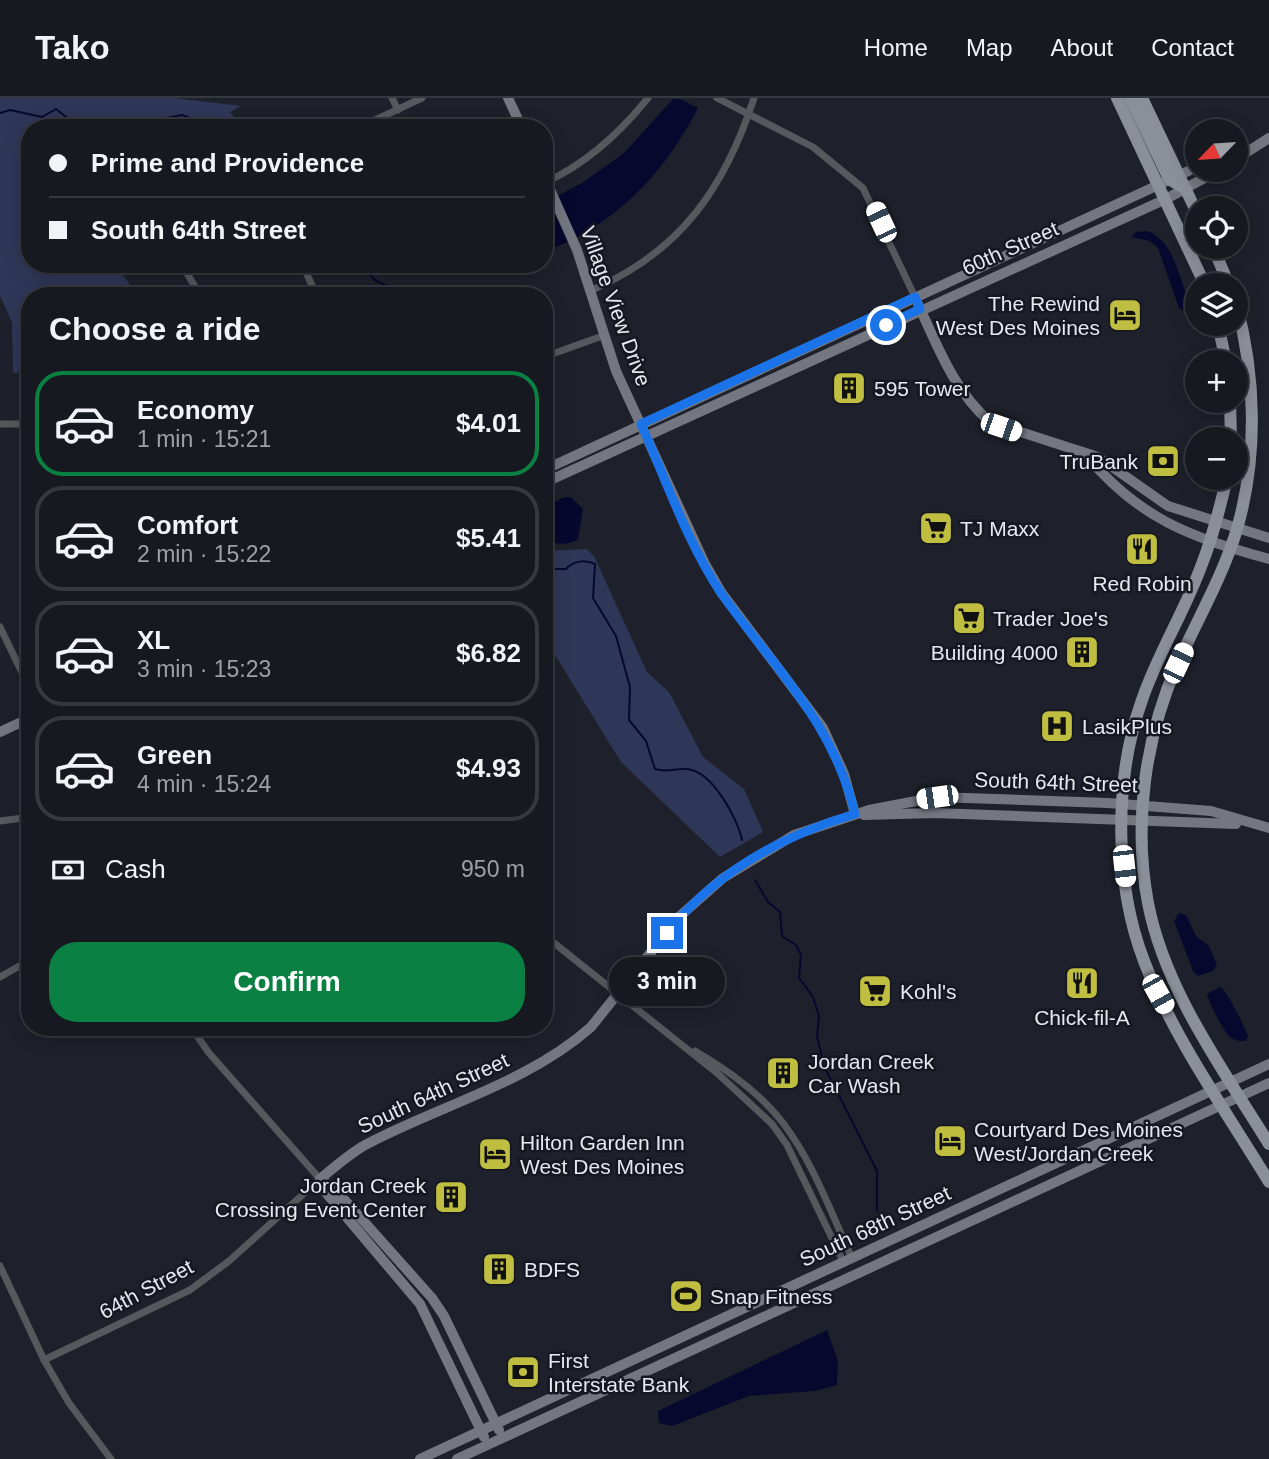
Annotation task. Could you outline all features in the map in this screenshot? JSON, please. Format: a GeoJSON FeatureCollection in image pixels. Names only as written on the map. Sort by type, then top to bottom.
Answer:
{"type":"FeatureCollection","features":[{"type":"Feature","properties":{"kind":"main road"},"geometry":{"type":"LineString","coordinates":[[1117,98],[1169,179],[1186,189],[1189,196]]}},
{"type":"Feature","properties":{"kind":"main road"},"geometry":{"type":"LineString","coordinates":[[1130,98],[1169,179]]}},
{"type":"Feature","properties":{"kind":"main road"},"geometry":{"type":"LineString","coordinates":[[1142,98],[1169,179],[1166,199],[1200,273]]}},
{"type":"Feature","properties":{"kind":"main road"},"geometry":{"type":"LineString","coordinates":[[1243,336],[1248,360],[1252,424],[1248,477],[1230,548],[1168,685],[1147,764],[1143,804],[1145,883],[1161,950],[1188,1008],[1269,1144]]}},
{"type":"Feature","properties":{"kind":"main road"},"geometry":{"type":"LineString","coordinates":[[1224,490],[1210,542],[1141,703],[1129,751],[1123,819],[1127,892],[1142,957],[1158,994],[1269,1182]]}},
{"type":"Feature","properties":{"kind":"street"},"geometry":{"type":"LineString","coordinates":[[392,98],[398,110]]}},
{"type":"Feature","properties":{"kind":"street"},"geometry":{"type":"LineString","coordinates":[[378,119],[422,98]]}},
{"type":"Feature","properties":{"kind":"street"},"geometry":{"type":"LineString","coordinates":[[508,98],[518,119]]}},
{"type":"Feature","properties":{"kind":"street"},"geometry":{"type":"LineString","coordinates":[[553,179],[597,152],[648,98]]}},
{"type":"Feature","properties":{"kind":"street"},"geometry":{"type":"LineString","coordinates":[[717,98],[813,147],[863,188],[944,359],[976,410],[1001,427],[1098,457],[1168,506],[1269,538]]}},
{"type":"Feature","properties":{"kind":"street"},"geometry":{"type":"LineString","coordinates":[[592,290],[652,257],[696,214],[724,171],[754,98]]}},
{"type":"Feature","properties":{"kind":"street"},"geometry":{"type":"LineString","coordinates":[[1248,147],[1269,138]]}},
{"type":"Feature","properties":{"kind":"street"},"geometry":{"type":"LineString","coordinates":[[1248,151],[1269,138]]}},
{"type":"Feature","properties":{"kind":"street","name":"60th Street"},"geometry":{"type":"LineString","coordinates":[[553,466],[1185,172]]}},
{"type":"Feature","properties":{"kind":"street","name":"60th Street"},"geometry":{"type":"LineString","coordinates":[[553,479],[1198,182]]}},
{"type":"Feature","properties":{"kind":"street","name":"Village View Drive"},"geometry":{"type":"LineString","coordinates":[[553,196],[592,290],[617,371],[691,536],[721,592],[829,740],[844,774],[855,814]]}},
{"type":"Feature","properties":{"kind":"street"},"geometry":{"type":"LineString","coordinates":[[553,354],[605,335]]}},
{"type":"Feature","properties":{"kind":"street"},"geometry":{"type":"LineString","coordinates":[[0,424],[21,424]]}},
{"type":"Feature","properties":{"kind":"street"},"geometry":{"type":"LineString","coordinates":[[1084,452],[1144,510],[1210,542],[1269,559]]}},
{"type":"Feature","properties":{"kind":"street"},"geometry":{"type":"LineString","coordinates":[[0,627],[21,670]]}},
{"type":"Feature","properties":{"kind":"street"},"geometry":{"type":"LineString","coordinates":[[0,732],[21,722]]}},
{"type":"Feature","properties":{"kind":"street","name":"South 64th Street"},"geometry":{"type":"LineString","coordinates":[[320,1179],[365,1145],[554,1055],[591,1027],[680,916],[723,878],[794,835],[855,814],[937,797],[1143,804],[1211,811],[1269,828]]}},
{"type":"Feature","properties":{"kind":"street","name":"South 64th Street"},"geometry":{"type":"LineString","coordinates":[[855,814],[934,813],[1256,825]]}},
{"type":"Feature","properties":{"kind":"street"},"geometry":{"type":"LineString","coordinates":[[0,821],[21,818]]}},
{"type":"Feature","properties":{"kind":"street"},"geometry":{"type":"LineString","coordinates":[[553,942],[673,1038],[722,1067],[781,1120],[796,1142],[848,1259]]}},
{"type":"Feature","properties":{"kind":"street"},"geometry":{"type":"LineString","coordinates":[[0,977],[21,965]]}},
{"type":"Feature","properties":{"kind":"street"},"geometry":{"type":"LineString","coordinates":[[197,1036],[320,1179],[334,1188],[432,1298],[444,1316],[502,1438]]}},
{"type":"Feature","properties":{"kind":"street","name":"South 68th Street"},"geometry":{"type":"LineString","coordinates":[[420,1459],[1269,1064]]}},
{"type":"Feature","properties":{"kind":"street","name":"South 68th Street"},"geometry":{"type":"LineString","coordinates":[[457,1459],[1269,1083]]}},
{"type":"Feature","properties":{"kind":"street"},"geometry":{"type":"LineString","coordinates":[[320,1179],[327,1194],[420,1304],[488,1445]]}},
{"type":"Feature","properties":{"kind":"street","name":"64th Street"},"geometry":{"type":"LineString","coordinates":[[44,1360],[190,1290],[229,1261],[320,1179]]}},
{"type":"Feature","properties":{"kind":"street"},"geometry":{"type":"LineString","coordinates":[[0,1266],[44,1360],[69,1403],[111,1459]]}},
{"type":"Feature","properties":{"kind":"shaded area"},"geometry":{"type":"Polygon","coordinates":[[[0,98],[174,98],[241,106],[230,112],[236,119],[21,119],[21,273],[121,273],[132,287],[21,287],[21,373],[13,373],[12,322],[0,296],[0,98]]]}},
{"type":"Feature","properties":{"kind":"shaded area"},"geometry":{"type":"Polygon","coordinates":[[[673,99],[680,99],[698,108],[670,155],[635,195],[593,228],[553,248],[553,198],[582,183],[624,153],[673,99]]]}},
{"type":"Feature","properties":{"kind":"shaded area"},"geometry":{"type":"Polygon","coordinates":[[[1148,231],[1165,244],[1176,264],[1185,290],[1185,311],[1179,308],[1158,248],[1150,241],[1131,237],[1136,232],[1148,231]]]}},
{"type":"Feature","properties":{"kind":"shaded area"},"geometry":{"type":"Polygon","coordinates":[[[564,497],[571,497],[583,509],[578,540],[565,544],[553,543],[553,503],[564,497]]]}},
{"type":"Feature","properties":{"kind":"shaded area"},"geometry":{"type":"Polygon","coordinates":[[[587,549],[594,556],[647,672],[669,692],[703,757],[744,789],[763,832],[720,857],[621,762],[553,652],[553,551],[587,549]]]}},
{"type":"Feature","properties":{"kind":"shaded area"},"geometry":{"type":"Polygon","coordinates":[[[1179,913],[1186,915],[1196,936],[1209,946],[1217,965],[1213,971],[1198,976],[1193,971],[1174,921],[1179,913]]]}},
{"type":"Feature","properties":{"kind":"shaded area"},"geometry":{"type":"Polygon","coordinates":[[[1220,987],[1231,1001],[1243,1025],[1248,1036],[1246,1041],[1235,1040],[1229,1036],[1213,1008],[1207,994],[1220,987]]]}},
{"type":"Feature","properties":{"kind":"shaded area"},"geometry":{"type":"Polygon","coordinates":[[[827,1330],[838,1361],[837,1385],[814,1391],[749,1396],[672,1426],[659,1423],[658,1411],[827,1330]]]}},
{"type":"Feature","properties":{"kind":"waterway"},"geometry":{"type":"LineString","coordinates":[[0,113],[10,110],[42,117],[56,109],[69,119]]}},
{"type":"Feature","properties":{"kind":"waterway"},"geometry":{"type":"LineString","coordinates":[[161,119],[182,115],[192,119]]}},
{"type":"Feature","properties":{"kind":"waterway"},"geometry":{"type":"LineString","coordinates":[[368,273],[389,287]]}},
{"type":"Feature","properties":{"kind":"waterway"},"geometry":{"type":"LineString","coordinates":[[553,569],[566,569],[579,562],[595,564],[593,598],[616,636],[630,687],[629,720],[646,741],[655,769],[687,769],[706,778],[729,809],[742,840]]}},
{"type":"Feature","properties":{"kind":"waterway"},"geometry":{"type":"LineString","coordinates":[[755,880],[768,902],[780,912],[782,936],[796,945],[801,955],[799,978],[813,997],[819,1016],[817,1036],[824,1066],[877,1171],[877,1211]]}},
{"type":"Feature","properties":{"kind":"place","name":"The Rewind West Des Moines"},"geometry":{"type":"Point","coordinates":[1125,315]}},
{"type":"Feature","properties":{"kind":"place","name":"595 Tower"},"geometry":{"type":"Point","coordinates":[849,388]}},
{"type":"Feature","properties":{"kind":"place","name":"TruBank"},"geometry":{"type":"Point","coordinates":[1163,461]}},
{"type":"Feature","properties":{"kind":"place","name":"TJ Maxx"},"geometry":{"type":"Point","coordinates":[936,528]}},
{"type":"Feature","properties":{"kind":"place","name":"Red Robin"},"geometry":{"type":"Point","coordinates":[1142,549]}},
{"type":"Feature","properties":{"kind":"place","name":"Trader Joe's"},"geometry":{"type":"Point","coordinates":[969,618]}},
{"type":"Feature","properties":{"kind":"place","name":"Building 4000"},"geometry":{"type":"Point","coordinates":[1082,652]}},
{"type":"Feature","properties":{"kind":"place","name":"LasikPlus"},"geometry":{"type":"Point","coordinates":[1057,726]}},
{"type":"Feature","properties":{"kind":"place","name":"Chick-fil-A"},"geometry":{"type":"Point","coordinates":[1082,983]}},
{"type":"Feature","properties":{"kind":"place","name":"Kohl's"},"geometry":{"type":"Point","coordinates":[875,991]}},
{"type":"Feature","properties":{"kind":"place","name":"Jordan Creek Car Wash"},"geometry":{"type":"Point","coordinates":[783,1073]}},
{"type":"Feature","properties":{"kind":"place","name":"Courtyard Des Moines West/Jordan Creek"},"geometry":{"type":"Point","coordinates":[950,1141]}},
{"type":"Feature","properties":{"kind":"place","name":"Hilton Garden Inn West Des Moines"},"geometry":{"type":"Point","coordinates":[495,1154]}},
{"type":"Feature","properties":{"kind":"place","name":"Jordan Creek Crossing Event Center"},"geometry":{"type":"Point","coordinates":[451,1197]}},
{"type":"Feature","properties":{"kind":"place","name":"BDFS"},"geometry":{"type":"Point","coordinates":[499,1269]}},
{"type":"Feature","properties":{"kind":"place","name":"Snap Fitness"},"geometry":{"type":"Point","coordinates":[686,1296]}},
{"type":"Feature","properties":{"kind":"place","name":"First Interstate Bank"},"geometry":{"type":"Point","coordinates":[523,1372]}},
{"type":"Feature","properties":{"kind":"route"},"geometry":{"type":"LineString","coordinates":[[667,933],[706,891],[767,849],[794,835],[855,814],[844,774],[829,740],[721,592],[691,536],[641,424],[915,297],[920,309],[886,325]]}}]}
